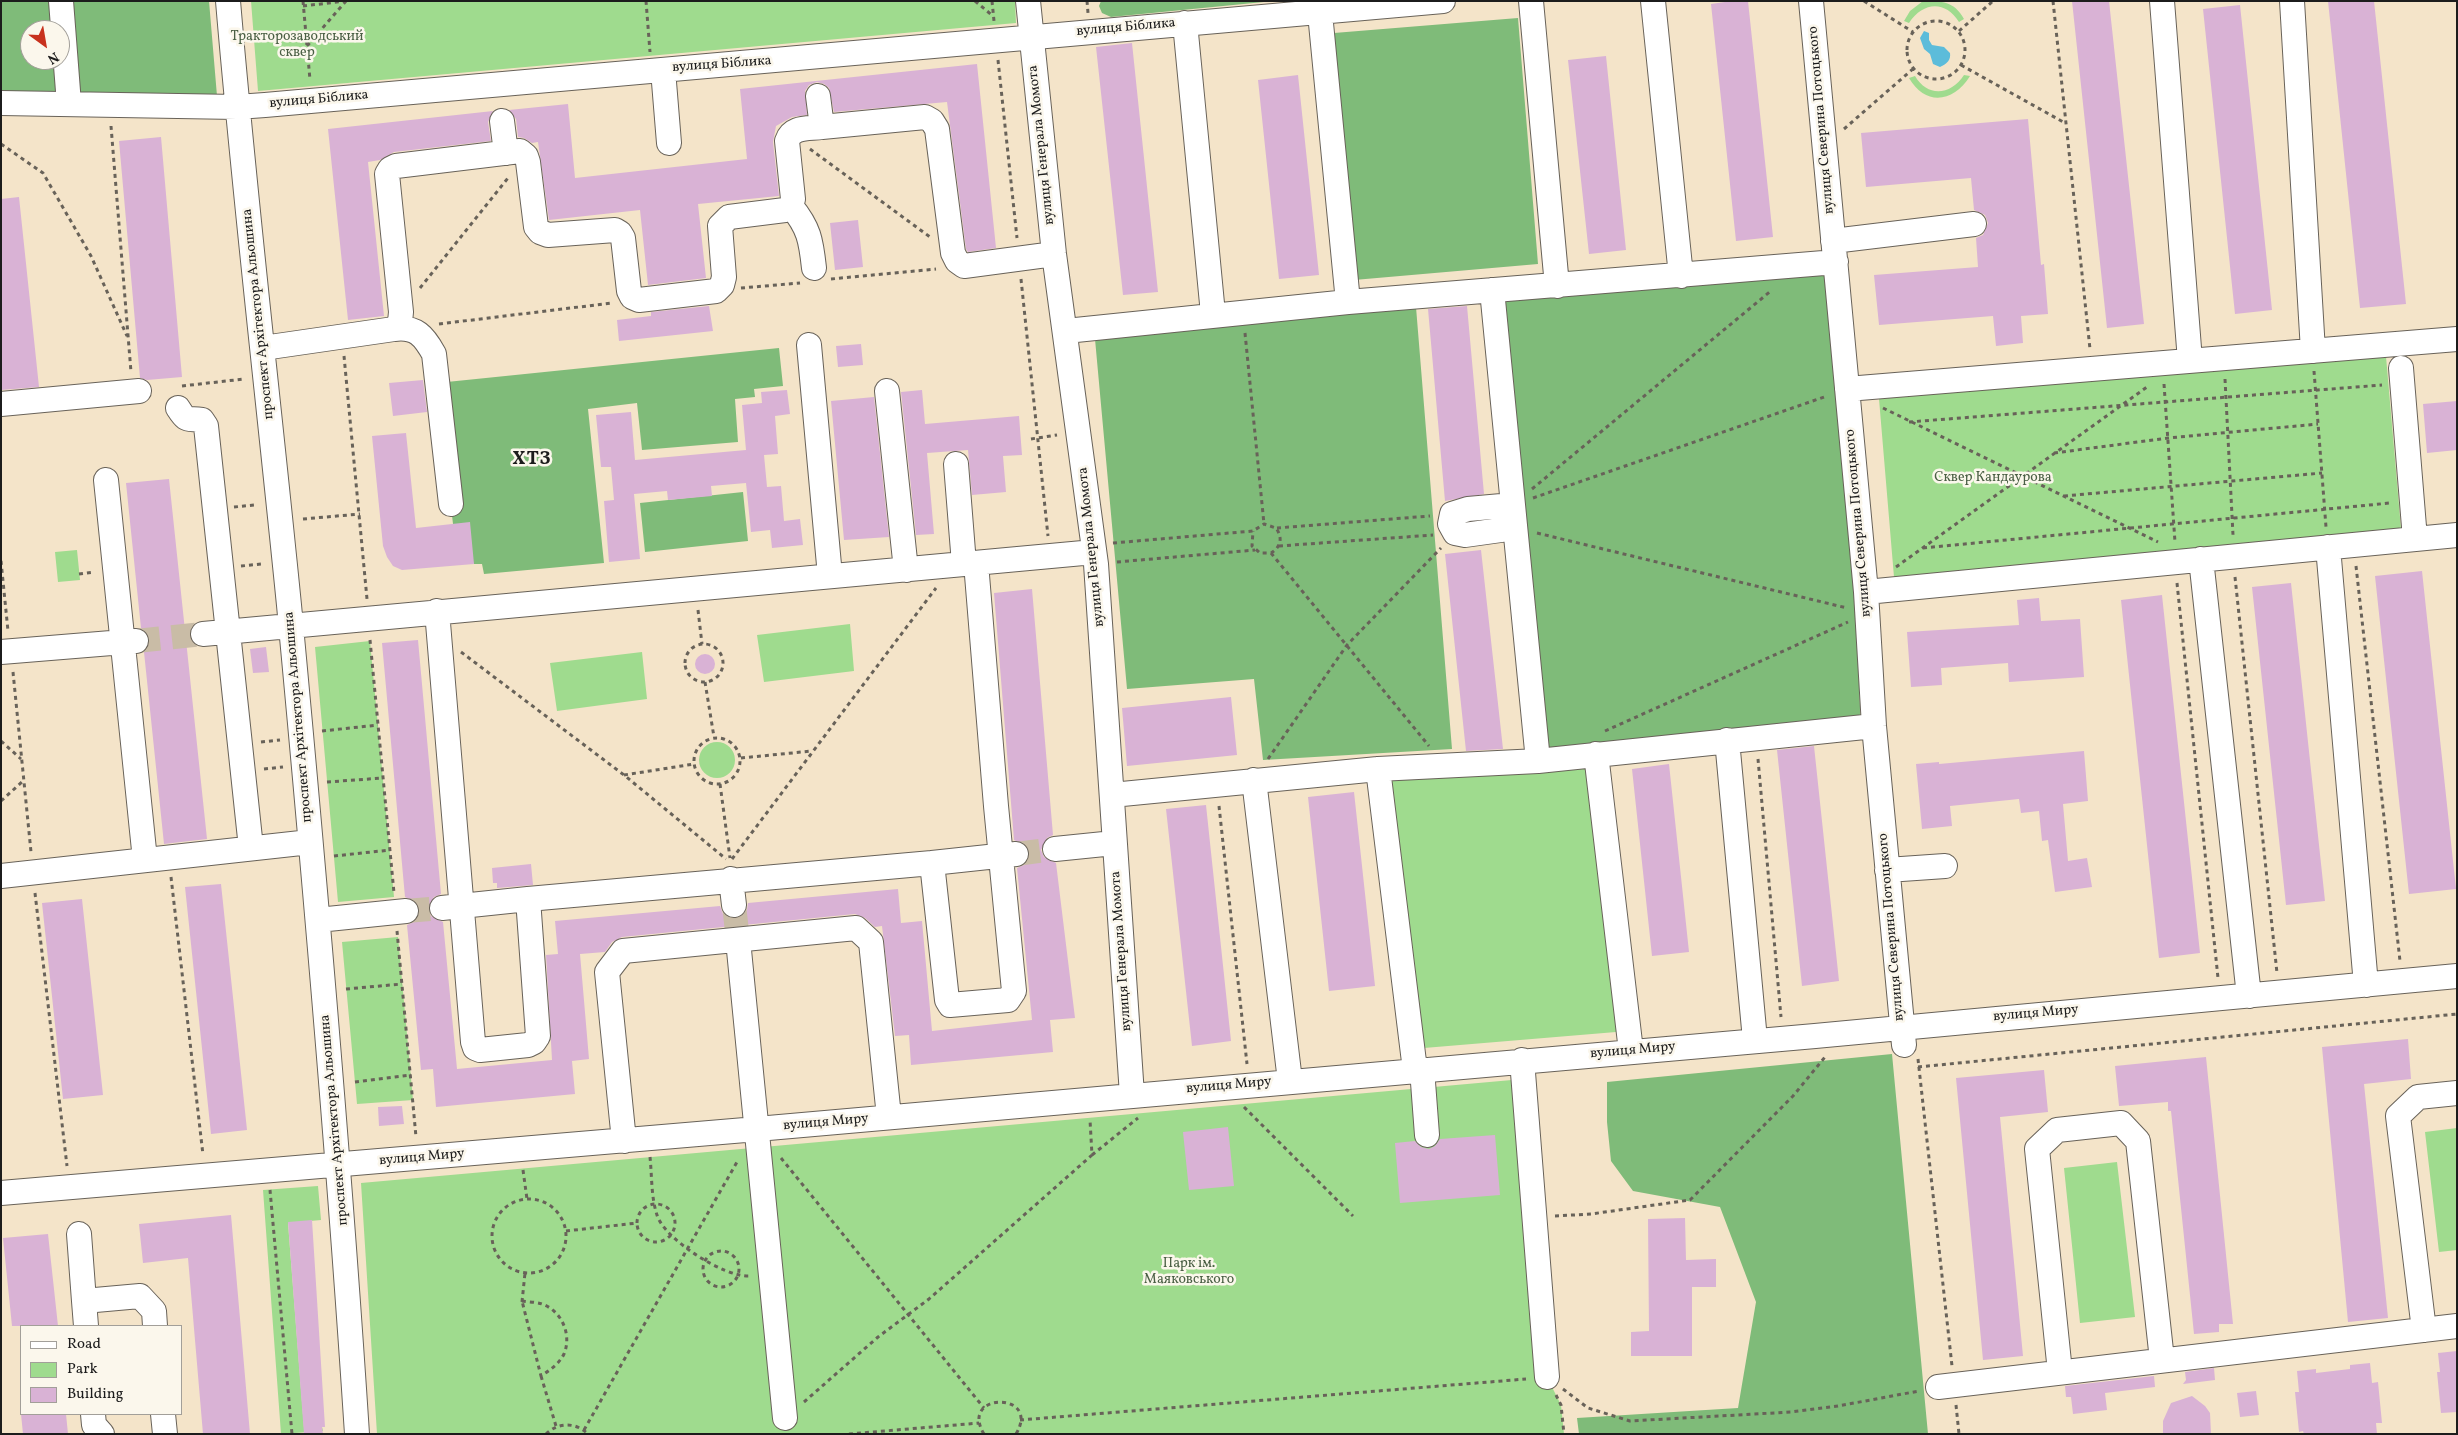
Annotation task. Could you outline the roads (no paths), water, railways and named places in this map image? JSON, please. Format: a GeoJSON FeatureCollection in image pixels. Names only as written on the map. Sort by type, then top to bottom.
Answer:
{"type":"FeatureCollection","features":[{"type":"Feature","properties":{"kind":"street"},"geometry":{"type":"LineString","coordinates":[[61,1],[69,104]]}},
{"type":"Feature","properties":{"kind":"street","name":"проспект Архітектора Альошина"},"geometry":{"type":"LineString","coordinates":[[228,1],[318,920],[339,1165],[357,1434]]}},
{"type":"Feature","properties":{"kind":"street","name":"вулиця Генерала Момота"},"geometry":{"type":"LineString","coordinates":[[1028,1],[1030,38],[1054,254],[1066,330],[1095,553],[1114,842],[1138,1104]]}},
{"type":"Feature","properties":{"kind":"street","name":"вулиця Біблика"},"geometry":{"type":"LineString","coordinates":[[1,103],[237,106],[657,70],[816,78],[1030,38],[1442,1]]}},
{"type":"Feature","properties":{"kind":"street"},"geometry":{"type":"LineString","coordinates":[[1531,1],[1557,286]]}},
{"type":"Feature","properties":{"kind":"street"},"geometry":{"type":"LineString","coordinates":[[1653,1],[1681,276]]}},
{"type":"Feature","properties":{"kind":"street","name":"вулиця Северина Потоцького"},"geometry":{"type":"LineString","coordinates":[[1811,1],[1866,603],[1874,726],[1887,870],[1907,1041]]}},
{"type":"Feature","properties":{"kind":"street"},"geometry":{"type":"LineString","coordinates":[[2162,1],[2190,361]]}},
{"type":"Feature","properties":{"kind":"street"},"geometry":{"type":"LineString","coordinates":[[2292,1],[2313,351]]}},
{"type":"Feature","properties":{"kind":"street"},"geometry":{"type":"LineString","coordinates":[[1320,13],[1348,302]]}},
{"type":"Feature","properties":{"kind":"street"},"geometry":{"type":"LineString","coordinates":[[1185,23],[1213,314]]}},
{"type":"Feature","properties":{"kind":"street"},"geometry":{"type":"LineString","coordinates":[[657,70],[669,143]]}},
{"type":"Feature","properties":{"kind":"street"},"geometry":{"type":"LineString","coordinates":[[816,78],[822,127]]}},
{"type":"Feature","properties":{"kind":"street"},"geometry":{"type":"LineString","coordinates":[[498,83],[501,116],[516,154],[539,235],[615,230],[620,233],[623,238],[629,291],[632,297],[638,300],[716,291],[722,285],[724,277],[720,226],[723,220],[729,217],[785,210],[791,206],[793,198],[787,141],[789,134],[795,130],[822,127],[925,117],[932,121],[937,129],[959,260],[1054,254]]}},
{"type":"Feature","properties":{"kind":"street"},"geometry":{"type":"LineString","coordinates":[[399,323],[386,174],[396,166],[516,154]]}},
{"type":"Feature","properties":{"kind":"street"},"geometry":{"type":"LineString","coordinates":[[791,206],[810,235],[815,277]]}},
{"type":"Feature","properties":{"kind":"street"},"geometry":{"type":"LineString","coordinates":[[1066,330],[1243,311],[1800,265],[1835,252],[1974,224]]}},
{"type":"Feature","properties":{"kind":"street"},"geometry":{"type":"LineString","coordinates":[[1492,290],[1538,761]]}},
{"type":"Feature","properties":{"kind":"street"},"geometry":{"type":"LineString","coordinates":[[263,348],[342,336],[399,323],[421,334],[434,354],[451,504]]}},
{"type":"Feature","properties":{"kind":"street"},"geometry":{"type":"LineString","coordinates":[[1847,389],[2092,369],[2164,369],[2190,361],[2457,340]]}},
{"type":"Feature","properties":{"kind":"street"},"geometry":{"type":"LineString","coordinates":[[809,345],[830,576]]}},
{"type":"Feature","properties":{"kind":"street"},"geometry":{"type":"LineString","coordinates":[[2402,376],[2415,539]]}},
{"type":"Feature","properties":{"kind":"street"},"geometry":{"type":"LineString","coordinates":[[887,391],[906,570]]}},
{"type":"Feature","properties":{"kind":"street"},"geometry":{"type":"LineString","coordinates":[[1,404],[136,392]]}},
{"type":"Feature","properties":{"kind":"street"},"geometry":{"type":"LineString","coordinates":[[179,397],[184,418],[202,420],[206,426],[252,848]]}},
{"type":"Feature","properties":{"kind":"street"},"geometry":{"type":"LineString","coordinates":[[932,864],[947,1000],[950,1005],[954,1006],[1008,1000],[1014,991],[1008,855],[965,564],[956,464]]}},
{"type":"Feature","properties":{"kind":"street"},"geometry":{"type":"LineString","coordinates":[[106,480],[129,641],[145,860]]}},
{"type":"Feature","properties":{"kind":"street"},"geometry":{"type":"LineString","coordinates":[[1454,524],[1465,535],[1514,516]]}},
{"type":"Feature","properties":{"kind":"street"},"geometry":{"type":"LineString","coordinates":[[1866,603],[2175,556],[2201,559],[2457,535]]}},
{"type":"Feature","properties":{"kind":"street"},"geometry":{"type":"LineString","coordinates":[[2328,548],[2366,985]]}},
{"type":"Feature","properties":{"kind":"street"},"geometry":{"type":"LineString","coordinates":[[202,634],[290,624],[438,623],[830,576],[1095,553]]}},
{"type":"Feature","properties":{"kind":"street"},"geometry":{"type":"LineString","coordinates":[[2201,559],[2249,996]]}},
{"type":"Feature","properties":{"kind":"street"},"geometry":{"type":"LineString","coordinates":[[438,623],[452,907],[475,1048],[480,1050],[519,1046],[534,1042],[538,1036],[528,899]]}},
{"type":"Feature","properties":{"kind":"street"},"geometry":{"type":"LineString","coordinates":[[6,652],[129,641]]}},
{"type":"Feature","properties":{"kind":"street"},"geometry":{"type":"LineString","coordinates":[[1112,795],[1378,769],[1538,761],[1599,743],[1727,740],[1874,726]]}},
{"type":"Feature","properties":{"kind":"street"},"geometry":{"type":"LineString","coordinates":[[1727,740],[1755,1040]]}},
{"type":"Feature","properties":{"kind":"street"},"geometry":{"type":"LineString","coordinates":[[1599,743],[1631,1051]]}},
{"type":"Feature","properties":{"kind":"street"},"geometry":{"type":"LineString","coordinates":[[1378,769],[1427,1135]]}},
{"type":"Feature","properties":{"kind":"street"},"geometry":{"type":"LineString","coordinates":[[1254,780],[1290,1081]]}},
{"type":"Feature","properties":{"kind":"street"},"geometry":{"type":"LineString","coordinates":[[1,876],[310,842]]}},
{"type":"Feature","properties":{"kind":"street"},"geometry":{"type":"LineString","coordinates":[[1055,849],[1114,842]]}},
{"type":"Feature","properties":{"kind":"street"},"geometry":{"type":"LineString","coordinates":[[452,907],[528,899],[731,871],[932,864],[1008,855]]}},
{"type":"Feature","properties":{"kind":"street"},"geometry":{"type":"LineString","coordinates":[[1887,870],[1945,866]]}},
{"type":"Feature","properties":{"kind":"street"},"geometry":{"type":"LineString","coordinates":[[731,871],[734,904]]}},
{"type":"Feature","properties":{"kind":"street"},"geometry":{"type":"LineString","coordinates":[[318,920],[406,911]]}},
{"type":"Feature","properties":{"kind":"street"},"geometry":{"type":"LineString","coordinates":[[624,1141],[607,972],[623,951],[856,928],[871,942],[889,1117]]}},
{"type":"Feature","properties":{"kind":"street"},"geometry":{"type":"LineString","coordinates":[[738,940],[785,1418]]}},
{"type":"Feature","properties":{"kind":"street","name":"вулиця Миру"},"geometry":{"type":"LineString","coordinates":[[1,1193],[889,1117],[1138,1104],[1290,1081],[1839,1032],[1907,1041],[2249,996],[2457,976]]}},
{"type":"Feature","properties":{"kind":"street"},"geometry":{"type":"LineString","coordinates":[[1522,1060],[1546,1377]]}},
{"type":"Feature","properties":{"kind":"street"},"geometry":{"type":"LineString","coordinates":[[2424,1330],[2398,1116],[2418,1097],[2457,1092]]}},
{"type":"Feature","properties":{"kind":"street"},"geometry":{"type":"LineString","coordinates":[[2060,1372],[2037,1149],[2057,1130],[2121,1123],[2138,1141],[2162,1360]]}},
{"type":"Feature","properties":{"kind":"street"},"geometry":{"type":"LineString","coordinates":[[79,1234],[86,1325]]}},
{"type":"Feature","properties":{"kind":"street"},"geometry":{"type":"LineString","coordinates":[[84,1301],[140,1296],[154,1311],[155,1325]]}},
{"type":"Feature","properties":{"kind":"street"},"geometry":{"type":"LineString","coordinates":[[1946,1386],[2457,1326]]}},
{"type":"Feature","properties":{"kind":"street"},"geometry":{"type":"LineString","coordinates":[[94,1415],[94,1425],[102,1434]]}},
{"type":"Feature","properties":{"kind":"street"},"geometry":{"type":"LineString","coordinates":[[163,1415],[165,1434]]}},
{"type":"Feature","properties":{"kind":"water"},"geometry":{"type":"Polygon","coordinates":[[[1924,31],[1929,33],[1929,40],[1932,45],[1944,47],[1950,53],[1947,63],[1940,67],[1933,64],[1930,54],[1924,49],[1920,38],[1924,31]]]}},
{"type":"Feature","properties":{"kind":"tunnel"},"geometry":{"type":"LineString","coordinates":[[136,641],[203,634]]}},
{"type":"Feature","properties":{"kind":"tunnel"},"geometry":{"type":"LineString","coordinates":[[1016,854],[1055,849]]}},
{"type":"Feature","properties":{"kind":"tunnel"},"geometry":{"type":"LineString","coordinates":[[734,905],[738,940]]}},
{"type":"Feature","properties":{"kind":"tunnel"},"geometry":{"type":"LineString","coordinates":[[406,911],[442,908]]}},
{"type":"Feature","properties":{"kind":"district","name":"ХТЗ"},"geometry":{"type":"Point","coordinates":[532,461]}},
{"type":"Feature","properties":{"kind":"park label","name":"Тракторозаводський сквер"},"geometry":{"type":"Point","coordinates":[297,46]}},
{"type":"Feature","properties":{"kind":"park label","name":"Сквер Кандаурова"},"geometry":{"type":"Point","coordinates":[1993,478]}},
{"type":"Feature","properties":{"kind":"park label","name":"Парк ім. Маяковського"},"geometry":{"type":"Point","coordinates":[1189,1272]}}]}
